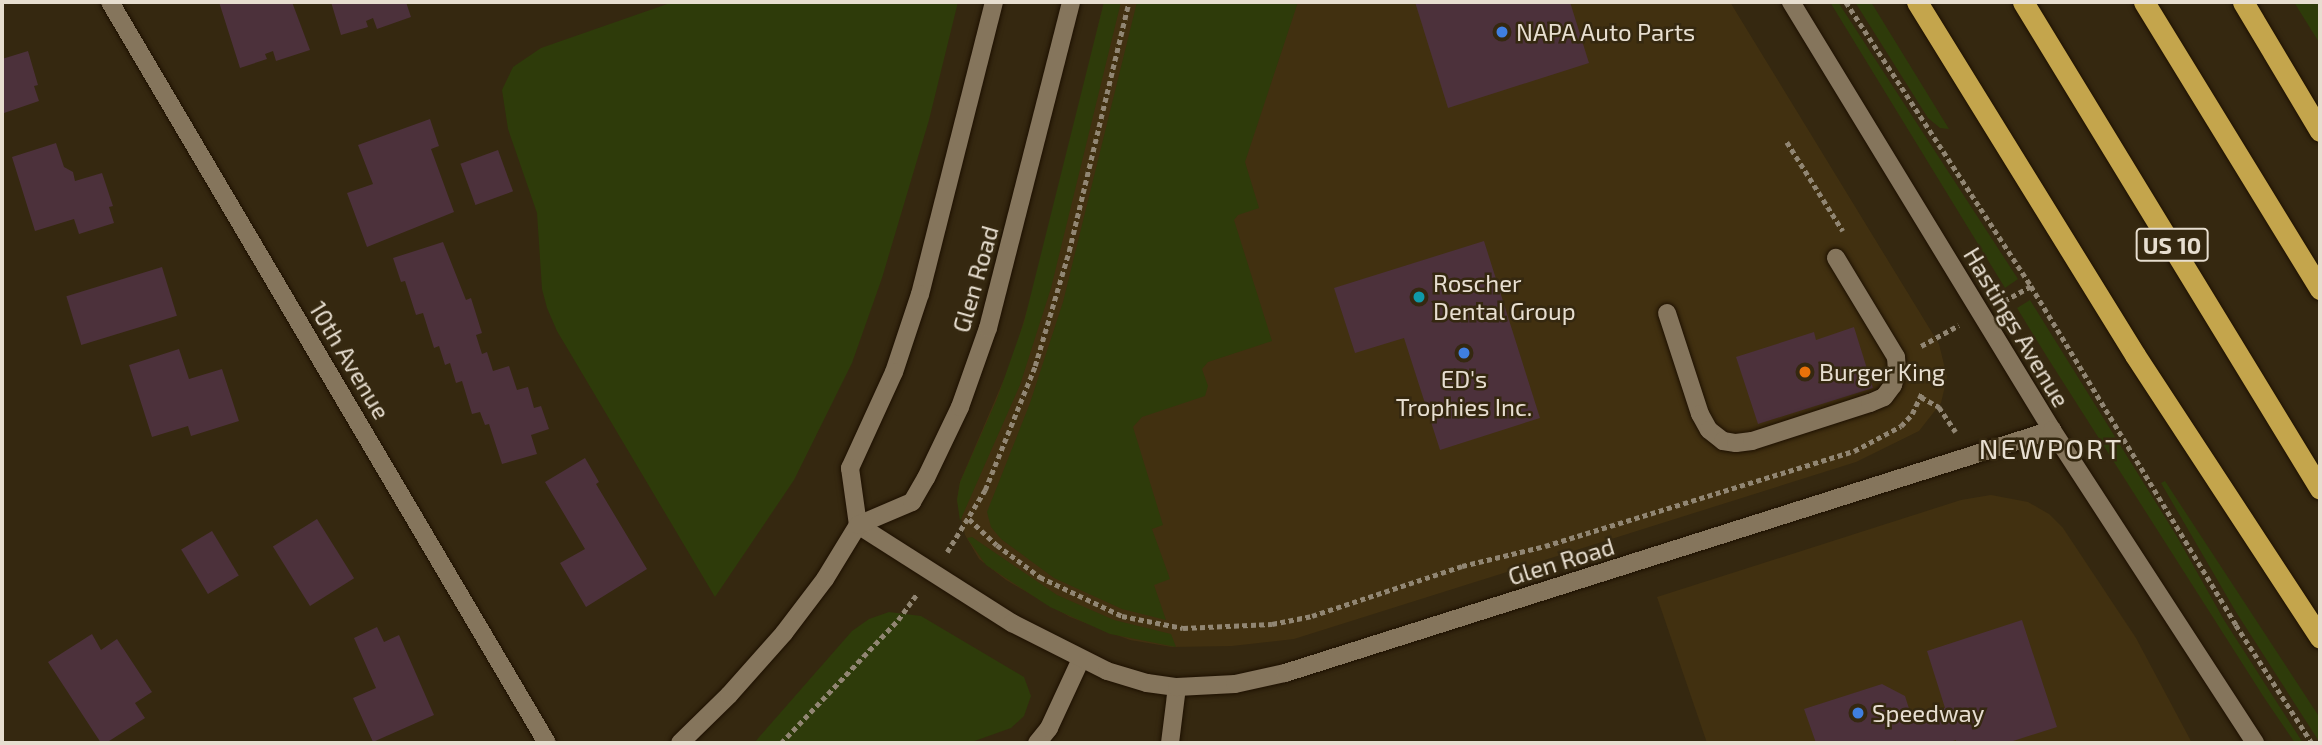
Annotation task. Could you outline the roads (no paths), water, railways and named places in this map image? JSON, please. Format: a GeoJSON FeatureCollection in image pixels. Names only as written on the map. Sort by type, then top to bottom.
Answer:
{"type":"FeatureCollection","features":[{"type":"Feature","properties":{"kind":"highway"},"geometry":{"type":"LineString","coordinates":[[1917,2],[2134,355],[2320,638]]}},
{"type":"Feature","properties":{"kind":"highway","name":"US 10"},"geometry":{"type":"LineString","coordinates":[[2023,2],[2320,488]]}},
{"type":"Feature","properties":{"kind":"highway"},"geometry":{"type":"LineString","coordinates":[[2144,2],[2320,289]]}},
{"type":"Feature","properties":{"kind":"highway"},"geometry":{"type":"LineString","coordinates":[[2243,2],[2320,131]]}},
{"type":"Feature","properties":{"kind":"street","name":"10th Avenue"},"geometry":{"type":"LineString","coordinates":[[110,2],[547,743]]}},
{"type":"Feature","properties":{"kind":"street","name":"Glen Road"},"geometry":{"type":"LineString","coordinates":[[994,2],[920,295],[894,372],[850,468],[858,525],[1012,622],[1119,676],[1177,687],[1235,684],[1285,673],[2052,430]]}},
{"type":"Feature","properties":{"kind":"street","name":"Glen Road"},"geometry":{"type":"LineString","coordinates":[[858,525],[912,502],[960,407],[998,294],[1072,2]]}},
{"type":"Feature","properties":{"kind":"street","name":"Hastings Avenue"},"geometry":{"type":"LineString","coordinates":[[1791,2],[2052,430],[2255,743]]}},
{"type":"Feature","properties":{"kind":"street"},"geometry":{"type":"LineString","coordinates":[[1667,313],[1700,414],[1709,430],[1723,441],[1752,441],[1875,402],[1884,397],[1893,385],[1897,371],[1896,357],[1836,258]]}},
{"type":"Feature","properties":{"kind":"street"},"geometry":{"type":"LineString","coordinates":[[680,743],[729,695],[784,633],[825,579],[858,525]]}},
{"type":"Feature","properties":{"kind":"street"},"geometry":{"type":"LineString","coordinates":[[1037,743],[1049,729],[1081,659]]}},
{"type":"Feature","properties":{"kind":"street"},"geometry":{"type":"LineString","coordinates":[[1171,743],[1177,687]]}},
{"type":"Feature","properties":{"kind":"place","name":"NAPA Auto Parts"},"geometry":{"type":"Point","coordinates":[1502,32]}},
{"type":"Feature","properties":{"kind":"place","name":"Roscher Dental Group"},"geometry":{"type":"Point","coordinates":[1419,297]}},
{"type":"Feature","properties":{"kind":"place","name":"ED's Trophies Inc."},"geometry":{"type":"Point","coordinates":[1464,353]}},
{"type":"Feature","properties":{"kind":"place","name":"Burger King"},"geometry":{"type":"Point","coordinates":[1805,372]}},
{"type":"Feature","properties":{"kind":"place","name":"Speedway"},"geometry":{"type":"Point","coordinates":[1858,713]}},
{"type":"Feature","properties":{"kind":"district","name":"NEWPORT"},"geometry":{"type":"Point","coordinates":[2051,448]}}]}
